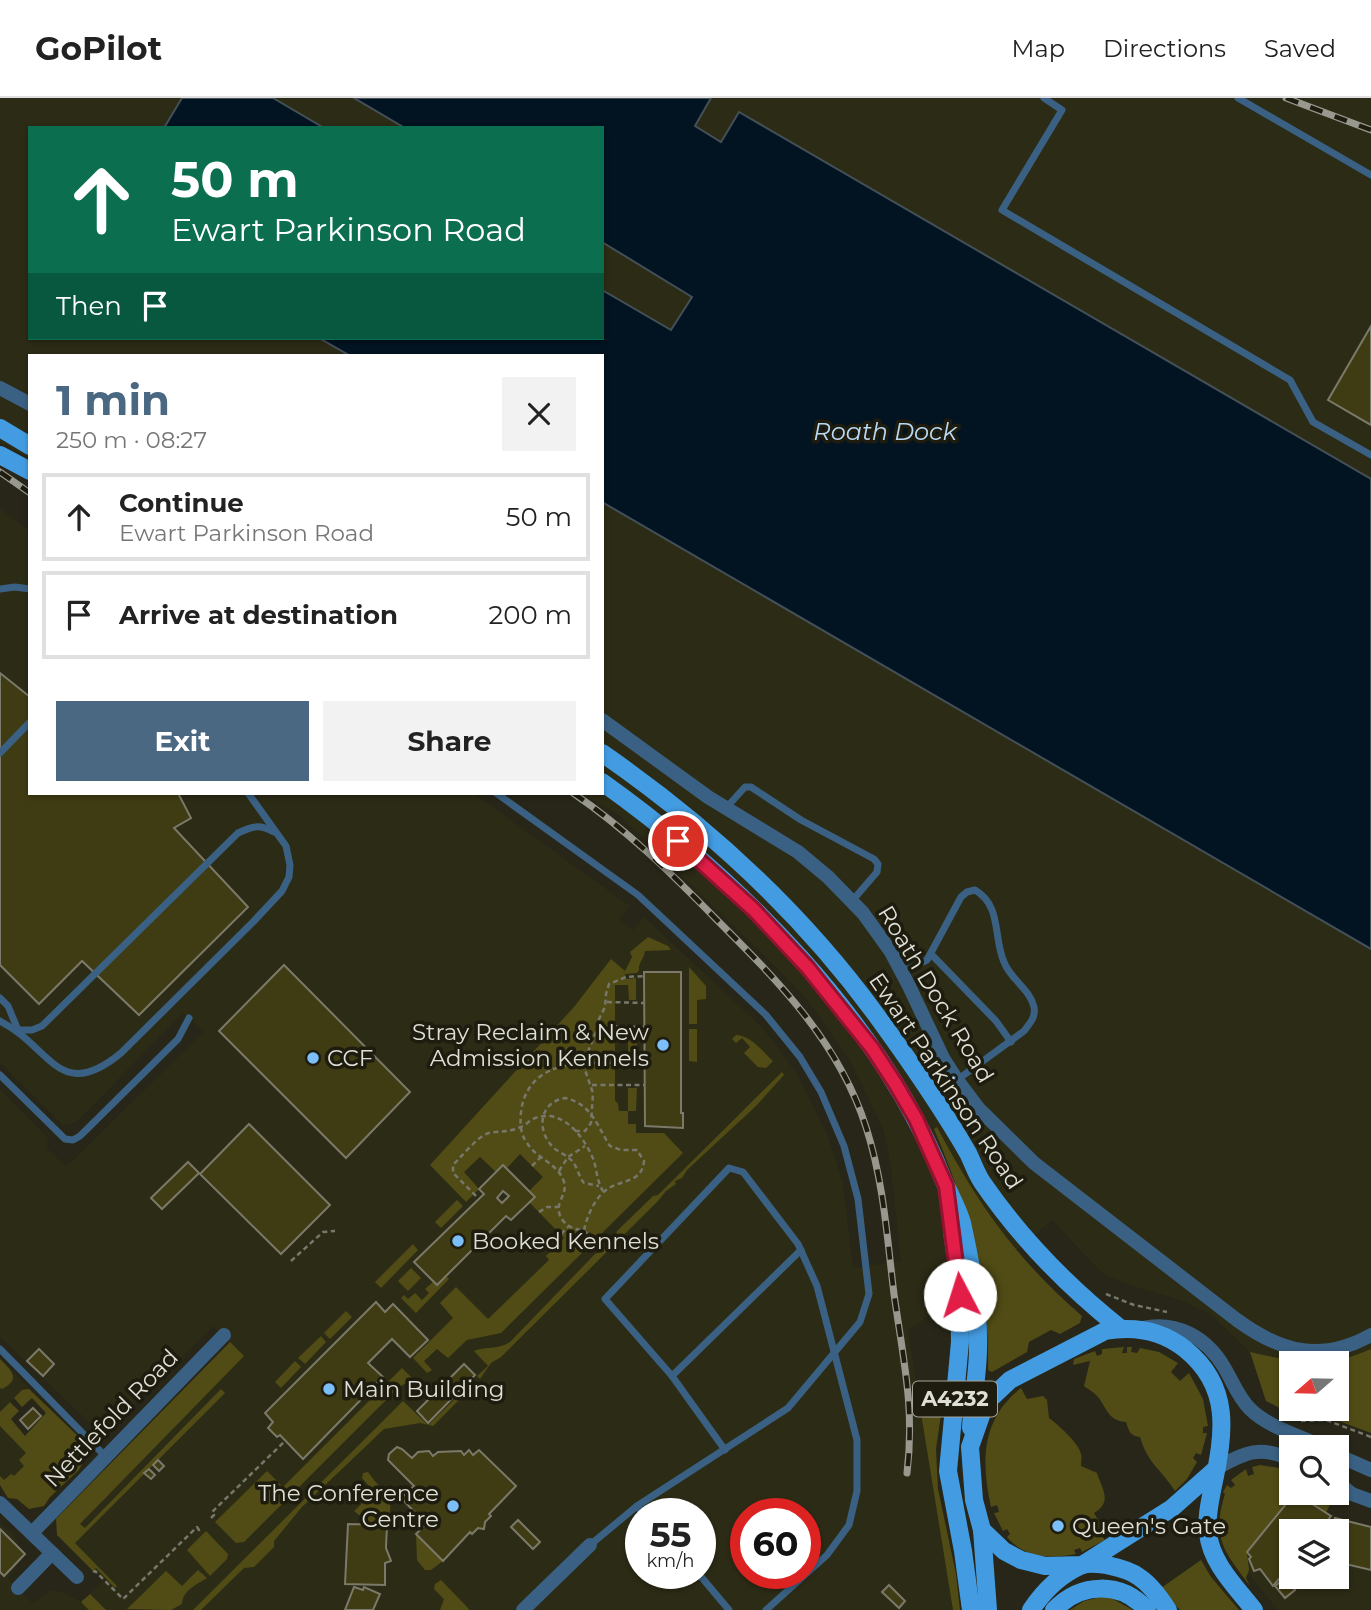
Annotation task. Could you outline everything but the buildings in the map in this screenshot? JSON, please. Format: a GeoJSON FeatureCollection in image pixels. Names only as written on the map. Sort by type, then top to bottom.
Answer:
{"type":"FeatureCollection","features":[{"type":"Feature","properties":{"kind":"main road"},"geometry":{"type":"LineString","coordinates":[[0,428],[28,445]]}},
{"type":"Feature","properties":{"kind":"main road"},"geometry":{"type":"LineString","coordinates":[[0,455],[28,470]]}},
{"type":"Feature","properties":{"kind":"main road","name":"Ewart Parkinson Road"},"geometry":{"type":"LineString","coordinates":[[604,754],[690,818],[807,930],[876,1014],[937,1104],[969,1155],[980,1179],[1021,1234],[1066,1284],[1128,1328]]}},
{"type":"Feature","properties":{"kind":"main road","name":"Ewart Parkinson Road"},"geometry":{"type":"LineString","coordinates":[[604,784],[683,845],[753,909],[808,968],[857,1029],[916,1119],[961,1219],[975,1295],[979,1346],[970,1447]]}},
{"type":"Feature","properties":{"kind":"main road","name":"A4232"},"geometry":{"type":"LineString","coordinates":[[946,1186],[961,1310],[959,1369],[948,1448],[948,1471],[971,1610]]}},
{"type":"Feature","properties":{"kind":"main road"},"geometry":{"type":"LineString","coordinates":[[988,1610],[982,1530],[972,1487],[970,1447],[983,1410],[1010,1380],[1104,1331],[1128,1328],[1165,1336],[1177,1343],[1198,1361],[1213,1382],[1220,1403],[1223,1426],[1208,1513],[1210,1543],[1219,1564],[1254,1610]]}},
{"type":"Feature","properties":{"kind":"main road"},"geometry":{"type":"LineString","coordinates":[[1031,1610],[1047,1589],[1172,1508],[1217,1468]]}},
{"type":"Feature","properties":{"kind":"main road"},"geometry":{"type":"LineString","coordinates":[[982,1530],[1004,1551],[1021,1560],[1045,1566],[1122,1568],[1145,1582],[1168,1610]]}},
{"type":"Feature","properties":{"kind":"main road"},"geometry":{"type":"LineString","coordinates":[[1054,1610],[1075,1594],[1104,1587],[1134,1597],[1147,1610]]}},
{"type":"Feature","properties":{"kind":"street"},"geometry":{"type":"LineString","coordinates":[[0,388],[28,403]]}},
{"type":"Feature","properties":{"kind":"street","name":"Roath Dock Road"},"geometry":{"type":"LineString","coordinates":[[604,721],[726,808],[810,861],[852,901],[872,924],[902,972],[943,1058],[957,1080],[979,1109],[1034,1163],[1254,1332],[1285,1348],[1303,1351],[1337,1348],[1371,1335]]}},
{"type":"Feature","properties":{"kind":"street"},"geometry":{"type":"LineString","coordinates":[[1128,1328],[1165,1325],[1188,1332],[1216,1356],[1240,1396],[1252,1410],[1300,1435]]}},
{"type":"Feature","properties":{"kind":"street","name":"Nettlefold Road"},"geometry":{"type":"LineString","coordinates":[[32,1533],[223,1335]]}},
{"type":"Feature","properties":{"kind":"street"},"geometry":{"type":"LineString","coordinates":[[1217,1468],[1242,1454],[1258,1451],[1279,1455]]}},
{"type":"Feature","properties":{"kind":"street"},"geometry":{"type":"LineString","coordinates":[[1349,1460],[1371,1470]]}},
{"type":"Feature","properties":{"kind":"street"},"geometry":{"type":"LineString","coordinates":[[1349,1492],[1371,1501]]}},
{"type":"Feature","properties":{"kind":"street"},"geometry":{"type":"LineString","coordinates":[[0,1503],[77,1577]]}},
{"type":"Feature","properties":{"kind":"street"},"geometry":{"type":"LineString","coordinates":[[523,1610],[590,1545]]}},
{"type":"Feature","properties":{"kind":"street"},"geometry":{"type":"LineString","coordinates":[[18,1588],[52,1553]]}},
{"type":"Feature","properties":{"kind":"lane"},"geometry":{"type":"LineString","coordinates":[[1044,98],[1062,110],[1002,210],[1290,380],[1313,422],[1371,455]]}},
{"type":"Feature","properties":{"kind":"lane"},"geometry":{"type":"LineString","coordinates":[[1238,98],[1371,175]]}},
{"type":"Feature","properties":{"kind":"lane"},"geometry":{"type":"LineString","coordinates":[[0,589],[28,589]]}},
{"type":"Feature","properties":{"kind":"lane"},"geometry":{"type":"LineString","coordinates":[[0,753],[28,724]]}},
{"type":"Feature","properties":{"kind":"lane"},"geometry":{"type":"LineString","coordinates":[[726,808],[745,787],[751,787],[801,820],[874,859],[877,872],[852,901]]}},
{"type":"Feature","properties":{"kind":"lane"},"geometry":{"type":"LineString","coordinates":[[0,1021],[18,1030],[60,1069],[76,1075],[86,1075],[103,1068],[168,1008],[282,891],[289,877],[290,865],[286,846],[249,795]]}},
{"type":"Feature","properties":{"kind":"lane"},"geometry":{"type":"LineString","coordinates":[[499,795],[638,895],[766,1015],[800,1057],[821,1092],[844,1146],[858,1199],[870,1294],[860,1322],[788,1408],[650,1498]]}},
{"type":"Feature","properties":{"kind":"lane"},"geometry":{"type":"LineString","coordinates":[[18,1030],[32,1030],[42,1026],[237,833],[252,826],[264,826],[276,832]]}},
{"type":"Feature","properties":{"kind":"lane"},"geometry":{"type":"LineString","coordinates":[[902,972],[927,960],[961,897],[975,890],[984,895],[998,922],[1004,963],[1028,994],[1034,1010],[1032,1021],[1011,1041],[957,1080]]}},
{"type":"Feature","properties":{"kind":"lane"},"geometry":{"type":"LineString","coordinates":[[931,954],[996,1021],[1011,1041]]}},
{"type":"Feature","properties":{"kind":"lane"},"geometry":{"type":"LineString","coordinates":[[0,998],[8,1006],[18,1030]]}},
{"type":"Feature","properties":{"kind":"lane"},"geometry":{"type":"LineString","coordinates":[[0,1075],[65,1139],[73,1140],[178,1039],[189,1018]]}},
{"type":"Feature","properties":{"kind":"lane"},"geometry":{"type":"LineString","coordinates":[[725,1450],[672,1376],[605,1299],[729,1168],[743,1172],[798,1244],[817,1286],[857,1440],[857,1491],[849,1525],[827,1555],[766,1610]]}},
{"type":"Feature","properties":{"kind":"lane"},"geometry":{"type":"LineString","coordinates":[[672,1376],[801,1251]]}},
{"type":"Feature","properties":{"kind":"lane"},"geometry":{"type":"LineString","coordinates":[[0,1349],[106,1457]]}},
{"type":"Feature","properties":{"kind":"lane"},"geometry":{"type":"LineString","coordinates":[[590,1545],[625,1516]]}},
{"type":"Feature","properties":{"kind":"lane"},"geometry":{"type":"LineString","coordinates":[[711,1589],[729,1610]]}},
{"type":"Feature","properties":{"kind":"path"},"geometry":{"type":"LineString","coordinates":[[575,1131],[588,1128],[592,1116],[592,1085],[583,1063],[607,1002],[607,989],[613,981],[632,975],[645,975]]}},
{"type":"Feature","properties":{"kind":"path"},"geometry":{"type":"LineString","coordinates":[[607,1002],[644,1003]]}},
{"type":"Feature","properties":{"kind":"path"},"geometry":{"type":"LineString","coordinates":[[597,1026],[645,1027]]}},
{"type":"Feature","properties":{"kind":"path"},"geometry":{"type":"LineString","coordinates":[[597,1245],[584,1230],[568,1227],[561,1215],[559,1207],[565,1189],[559,1171],[528,1145],[521,1127],[523,1102],[534,1081],[555,1068],[583,1063],[644,1063]]}},
{"type":"Feature","properties":{"kind":"path"},"geometry":{"type":"LineString","coordinates":[[592,1085],[645,1085]]}},
{"type":"Feature","properties":{"kind":"path"},"geometry":{"type":"LineString","coordinates":[[584,1230],[593,1205],[603,1191],[636,1178],[642,1171],[644,1161],[637,1150],[621,1150],[610,1146],[596,1118],[574,1101],[565,1098],[549,1104],[542,1116],[542,1125],[548,1141],[556,1150],[571,1159],[584,1183],[599,1186]]}},
{"type":"Feature","properties":{"kind":"path"},"geometry":{"type":"LineString","coordinates":[[476,1196],[453,1174],[453,1165],[483,1135],[521,1127],[542,1116],[560,1118],[575,1131],[594,1161],[599,1186],[603,1191]]}},
{"type":"Feature","properties":{"kind":"path"},"geometry":{"type":"LineString","coordinates":[[559,1171],[568,1157],[585,1146]]}},
{"type":"Feature","properties":{"kind":"path"},"geometry":{"type":"LineString","coordinates":[[532,1166],[541,1157]]}},
{"type":"Feature","properties":{"kind":"path"},"geometry":{"type":"LineString","coordinates":[[539,1212],[547,1207],[559,1207]]}},
{"type":"Feature","properties":{"kind":"path"},"geometry":{"type":"LineString","coordinates":[[561,1234],[568,1227]]}},
{"type":"Feature","properties":{"kind":"path"},"geometry":{"type":"LineString","coordinates":[[291,1261],[323,1232],[335,1231]]}},
{"type":"Feature","properties":{"kind":"path"},"geometry":{"type":"LineString","coordinates":[[1107,1294],[1134,1305],[1171,1313]]}},
{"type":"Feature","properties":{"kind":"path"},"geometry":{"type":"LineString","coordinates":[[1329,1421],[1371,1437]]}},
{"type":"Feature","properties":{"kind":"path"},"geometry":{"type":"LineString","coordinates":[[211,1518],[214,1515],[212,1512],[285,1441]]}},
{"type":"Feature","properties":{"kind":"path"},"geometry":{"type":"LineString","coordinates":[[93,1572],[123,1599],[197,1527],[199,1530],[202,1527]]}},
{"type":"Feature","properties":{"kind":"shaded area"},"geometry":{"type":"Polygon","coordinates":[[[0,98],[1371,98],[1371,1433],[1339,1421],[1349,1421],[1349,1351],[1279,1351],[1279,1408],[1266,1401],[1250,1352],[1210,1314],[1182,1301],[1118,1281],[1100,1271],[1052,1220],[1021,1247],[908,1331],[953,1610],[0,1610],[0,1522],[14,1535],[25,1554],[8,1578],[28,1599],[33,1603],[51,1590],[62,1592],[81,1602],[103,1581],[63,1541],[243,1356],[213,1326],[103,1436],[0,1337],[0,1089],[48,1138],[47,1148],[66,1167],[204,1031],[183,1013],[79,1120],[70,1124],[62,1124],[0,1062],[0,508],[28,530],[28,795],[476,795],[630,906],[619,919],[633,930],[644,917],[763,1028],[796,1072],[827,1134],[843,1183],[853,1268],[901,1261],[890,1160],[883,1129],[848,1057],[806,998],[778,969],[619,815],[584,795],[604,795],[604,354],[28,354],[28,457],[0,443],[0,98]]]}},
{"type":"Feature","properties":{"kind":"shaded area"},"geometry":{"type":"Polygon","coordinates":[[[648,937],[671,950],[645,951],[637,973],[625,974],[626,979],[636,978],[636,1000],[629,1000],[628,985],[615,985],[615,1100],[619,1111],[628,1111],[628,1124],[636,1124],[636,1133],[664,1133],[683,1153],[596,1239],[590,1232],[585,1236],[591,1244],[501,1333],[467,1340],[448,1358],[437,1349],[424,1361],[432,1370],[427,1373],[413,1358],[453,1318],[440,1303],[456,1287],[488,1319],[549,1260],[546,1256],[564,1238],[529,1202],[535,1197],[529,1191],[543,1177],[520,1154],[507,1168],[503,1165],[496,1172],[480,1157],[464,1172],[479,1189],[466,1202],[430,1165],[574,1007],[611,959],[625,971],[632,957],[630,952],[648,937]]]}},
{"type":"Feature","properties":{"kind":"shaded area"},"geometry":{"type":"Polygon","coordinates":[[[689,967],[706,986],[706,999],[697,1000],[697,1024],[689,1024],[689,967]]]}},
{"type":"Feature","properties":{"kind":"shaded area"},"geometry":{"type":"Polygon","coordinates":[[[628,1029],[637,1029],[637,1061],[628,1061],[628,1029]]]}},
{"type":"Feature","properties":{"kind":"shaded area"},"geometry":{"type":"Polygon","coordinates":[[[689,1029],[697,1029],[697,1062],[689,1061],[689,1029]]]}},
{"type":"Feature","properties":{"kind":"shaded area"},"geometry":{"type":"Polygon","coordinates":[[[736,1035],[752,1042],[773,1061],[766,1068],[758,1067],[744,1053],[750,1047],[742,1038],[736,1043],[732,1039],[736,1035]]]}},
{"type":"Feature","properties":{"kind":"shaded area"},"geometry":{"type":"Polygon","coordinates":[[[782,1072],[784,1075],[756,1106],[687,1170],[682,1178],[675,1181],[676,1184],[501,1357],[491,1363],[480,1379],[477,1376],[488,1366],[474,1351],[510,1342],[595,1254],[609,1246],[617,1231],[653,1196],[658,1195],[782,1072]]]}},
{"type":"Feature","properties":{"kind":"shaded area"},"geometry":{"type":"Polygon","coordinates":[[[628,1088],[637,1088],[636,1111],[628,1111],[628,1088]]]}},
{"type":"Feature","properties":{"kind":"shaded area"},"geometry":{"type":"Polygon","coordinates":[[[937,1127],[967,1181],[1000,1229],[1037,1273],[1082,1316],[1080,1323],[1060,1334],[1051,1330],[1029,1342],[1027,1352],[992,1372],[988,1370],[985,1307],[974,1246],[957,1187],[934,1129],[937,1127]]]}},
{"type":"Feature","properties":{"kind":"shaded area"},"geometry":{"type":"Polygon","coordinates":[[[457,1200],[463,1206],[441,1228],[435,1222],[457,1200]]]}},
{"type":"Feature","properties":{"kind":"shaded area"},"geometry":{"type":"Polygon","coordinates":[[[413,1244],[418,1250],[381,1288],[375,1282],[413,1244]]]}},
{"type":"Feature","properties":{"kind":"shaded area"},"geometry":{"type":"Polygon","coordinates":[[[411,1268],[421,1278],[408,1291],[398,1281],[411,1268]]]}},
{"type":"Feature","properties":{"kind":"shaded area"},"geometry":{"type":"Polygon","coordinates":[[[446,1276],[449,1279],[416,1313],[401,1298],[404,1295],[408,1299],[415,1293],[422,1300],[429,1293],[425,1289],[433,1282],[437,1285],[446,1276]]]}},
{"type":"Feature","properties":{"kind":"shaded area"},"geometry":{"type":"Polygon","coordinates":[[[346,1311],[352,1317],[330,1339],[324,1333],[346,1311]]]}},
{"type":"Feature","properties":{"kind":"shaded area"},"geometry":{"type":"Polygon","coordinates":[[[321,1336],[326,1342],[305,1364],[298,1358],[321,1336]]]}},
{"type":"Feature","properties":{"kind":"shaded area"},"geometry":{"type":"Polygon","coordinates":[[[230,1342],[244,1356],[80,1524],[85,1528],[221,1389],[225,1393],[75,1543],[117,1586],[115,1588],[96,1568],[93,1571],[57,1535],[56,1519],[230,1342]]]}},
{"type":"Feature","properties":{"kind":"shaded area"},"geometry":{"type":"Polygon","coordinates":[[[1124,1347],[1122,1353],[1127,1353],[1127,1347],[1132,1347],[1131,1352],[1137,1353],[1140,1348],[1159,1352],[1178,1363],[1171,1372],[1180,1381],[1189,1373],[1203,1399],[1208,1426],[1203,1427],[1203,1433],[1207,1433],[1201,1455],[1196,1453],[1193,1458],[1197,1462],[1187,1479],[1175,1491],[1151,1460],[1140,1437],[1130,1432],[1126,1422],[1112,1417],[1097,1396],[1084,1386],[1090,1361],[1073,1365],[1074,1359],[1095,1351],[1097,1356],[1102,1354],[1102,1349],[1124,1347]]]}},
{"type":"Feature","properties":{"kind":"shaded area"},"geometry":{"type":"Polygon","coordinates":[[[1371,1349],[1371,1433],[1339,1421],[1349,1421],[1349,1357],[1371,1349]]]}},
{"type":"Feature","properties":{"kind":"shaded area"},"geometry":{"type":"Polygon","coordinates":[[[1250,1352],[1279,1358],[1279,1408],[1266,1401],[1250,1352]]]}},
{"type":"Feature","properties":{"kind":"shaded area"},"geometry":{"type":"Polygon","coordinates":[[[0,1359],[32,1391],[22,1391],[0,1412],[0,1359]]]}},
{"type":"Feature","properties":{"kind":"shaded area"},"geometry":{"type":"Polygon","coordinates":[[[0,1359],[13,1374],[12,1382],[2,1389],[0,1388],[0,1359]]]}},
{"type":"Feature","properties":{"kind":"shaded area"},"geometry":{"type":"Polygon","coordinates":[[[295,1361],[301,1367],[281,1388],[275,1382],[295,1361]]]}},
{"type":"Feature","properties":{"kind":"shaded area"},"geometry":{"type":"Polygon","coordinates":[[[402,1368],[413,1379],[399,1387],[244,1542],[236,1543],[215,1522],[267,1471],[283,1487],[402,1368]]]}},
{"type":"Feature","properties":{"kind":"shaded area"},"geometry":{"type":"Polygon","coordinates":[[[468,1386],[470,1389],[433,1426],[428,1425],[468,1386]]]}},
{"type":"Feature","properties":{"kind":"shaded area"},"geometry":{"type":"Polygon","coordinates":[[[1021,1388],[1027,1399],[1043,1396],[1047,1400],[1049,1418],[1076,1445],[1081,1454],[1081,1466],[1097,1473],[1105,1500],[1094,1513],[1106,1533],[1102,1536],[1105,1540],[1082,1552],[1080,1548],[1074,1550],[1076,1554],[1048,1556],[1021,1549],[1007,1537],[1010,1534],[1007,1529],[1003,1531],[994,1513],[999,1512],[997,1505],[991,1507],[986,1474],[987,1442],[998,1413],[1021,1388]]]}},
{"type":"Feature","properties":{"kind":"shaded area"},"geometry":{"type":"Polygon","coordinates":[[[29,1389],[80,1438],[85,1459],[79,1470],[44,1506],[29,1509],[17,1499],[8,1498],[0,1485],[0,1476],[4,1480],[11,1474],[14,1476],[24,1466],[19,1460],[26,1453],[0,1426],[0,1412],[10,1402],[19,1411],[11,1419],[25,1436],[46,1413],[32,1398],[22,1407],[14,1398],[22,1390],[29,1389]]]}},
{"type":"Feature","properties":{"kind":"shaded area"},"geometry":{"type":"Polygon","coordinates":[[[403,1401],[428,1425],[420,1423],[384,1429],[302,1507],[274,1541],[274,1547],[254,1567],[244,1568],[201,1610],[193,1610],[403,1401]]]}},
{"type":"Feature","properties":{"kind":"shaded area"},"geometry":{"type":"Polygon","coordinates":[[[919,1401],[943,1401],[936,1449],[938,1489],[956,1574],[960,1610],[953,1610],[919,1401]]]}},
{"type":"Feature","properties":{"kind":"shaded area"},"geometry":{"type":"Polygon","coordinates":[[[0,1419],[35,1457],[5,1487],[0,1482],[0,1419]]]}},
{"type":"Feature","properties":{"kind":"shaded area"},"geometry":{"type":"Polygon","coordinates":[[[1260,1465],[1279,1468],[1279,1505],[1285,1505],[1247,1552],[1249,1570],[1246,1578],[1250,1586],[1227,1554],[1219,1523],[1225,1494],[1223,1492],[1227,1485],[1231,1488],[1235,1485],[1231,1480],[1246,1469],[1248,1476],[1254,1474],[1252,1467],[1260,1465]]]}},
{"type":"Feature","properties":{"kind":"shaded area"},"geometry":{"type":"Polygon","coordinates":[[[368,1472],[390,1503],[388,1517],[382,1525],[369,1523],[354,1511],[374,1492],[362,1478],[363,1473],[368,1472]]]}},
{"type":"Feature","properties":{"kind":"shaded area"},"geometry":{"type":"Polygon","coordinates":[[[1279,1500],[1279,1505],[1314,1505],[1344,1519],[1279,1519],[1279,1589],[1349,1589],[1349,1520],[1371,1526],[1371,1610],[1278,1610],[1247,1572],[1234,1524],[1279,1500]]]}},
{"type":"Feature","properties":{"kind":"shaded area"},"geometry":{"type":"Polygon","coordinates":[[[1314,1505],[1330,1505],[1326,1513],[1314,1505]]]}},
{"type":"Feature","properties":{"kind":"shaded area"},"geometry":{"type":"Polygon","coordinates":[[[206,1531],[228,1554],[227,1559],[210,1576],[187,1550],[206,1531]]]}},
{"type":"Feature","properties":{"kind":"shaded area"},"geometry":{"type":"Polygon","coordinates":[[[416,1534],[443,1561],[431,1570],[425,1570],[417,1560],[416,1534]]]}},
{"type":"Feature","properties":{"kind":"shaded area"},"geometry":{"type":"Polygon","coordinates":[[[1201,1560],[1211,1577],[1239,1610],[1180,1610],[1161,1588],[1201,1560]]]}},
{"type":"Feature","properties":{"kind":"shaded area"},"geometry":{"type":"Polygon","coordinates":[[[198,1570],[207,1578],[187,1591],[182,1604],[171,1610],[127,1609],[166,1571],[182,1586],[198,1570]]]}},
{"type":"Feature","properties":{"kind":"shaded area"},"geometry":{"type":"Polygon","coordinates":[[[441,1580],[469,1610],[440,1610],[444,1599],[434,1589],[435,1584],[441,1580]]]}},
{"type":"Feature","properties":{"kind":"shaded area"},"geometry":{"type":"Polygon","coordinates":[[[90,1594],[107,1610],[89,1610],[81,1602],[90,1594]]]}},
{"type":"Feature","properties":{"kind":"shaded area"},"geometry":{"type":"Polygon","coordinates":[[[1111,1598],[1133,1610],[1070,1610],[1084,1601],[1111,1598]]]}},
{"type":"Feature","properties":{"kind":"water"},"geometry":{"type":"Polygon","coordinates":[[[182,98],[273,98],[321,126],[165,126],[182,98]]]}},
{"type":"Feature","properties":{"kind":"water","name":"Roath Dock"},"geometry":{"type":"Polygon","coordinates":[[[354,98],[711,98],[695,126],[721,142],[739,112],[1371,479],[1371,949],[604,503],[604,354],[347,354],[323,340],[604,340],[604,291],[671,330],[692,297],[604,243],[604,126],[402,126],[354,98]]]}},
{"type":"Feature","properties":{"kind":"railway"},"geometry":{"type":"LineString","coordinates":[[1286,98],[1371,130]]}},
{"type":"Feature","properties":{"kind":"railway"},"geometry":{"type":"LineString","coordinates":[[0,472],[28,492]]}},
{"type":"Feature","properties":{"kind":"railway"},"geometry":{"type":"LineString","coordinates":[[576,795],[648,852],[762,966],[804,1014],[840,1067],[866,1127],[884,1210],[909,1405],[907,1473]]}},
{"type":"Feature","properties":{"kind":"place","name":"Stray Reclaim & New Admission Kennels"},"geometry":{"type":"Point","coordinates":[663,1045]}},
{"type":"Feature","properties":{"kind":"place","name":"CCF"},"geometry":{"type":"Point","coordinates":[313,1058]}},
{"type":"Feature","properties":{"kind":"place","name":"Booked Kennels"},"geometry":{"type":"Point","coordinates":[458,1241]}},
{"type":"Feature","properties":{"kind":"place","name":"Main Building"},"geometry":{"type":"Point","coordinates":[329,1389]}},
{"type":"Feature","properties":{"kind":"place","name":"The Conference Centre"},"geometry":{"type":"Point","coordinates":[453,1506]}},
{"type":"Feature","properties":{"kind":"place","name":"Queen's Gate"},"geometry":{"type":"Point","coordinates":[1058,1526]}},
{"type":"Feature","properties":{"kind":"route"},"geometry":{"type":"LineString","coordinates":[[678,841],[782,939],[872,1048],[895,1083],[916,1119],[946,1186],[960,1295]]}}]}
